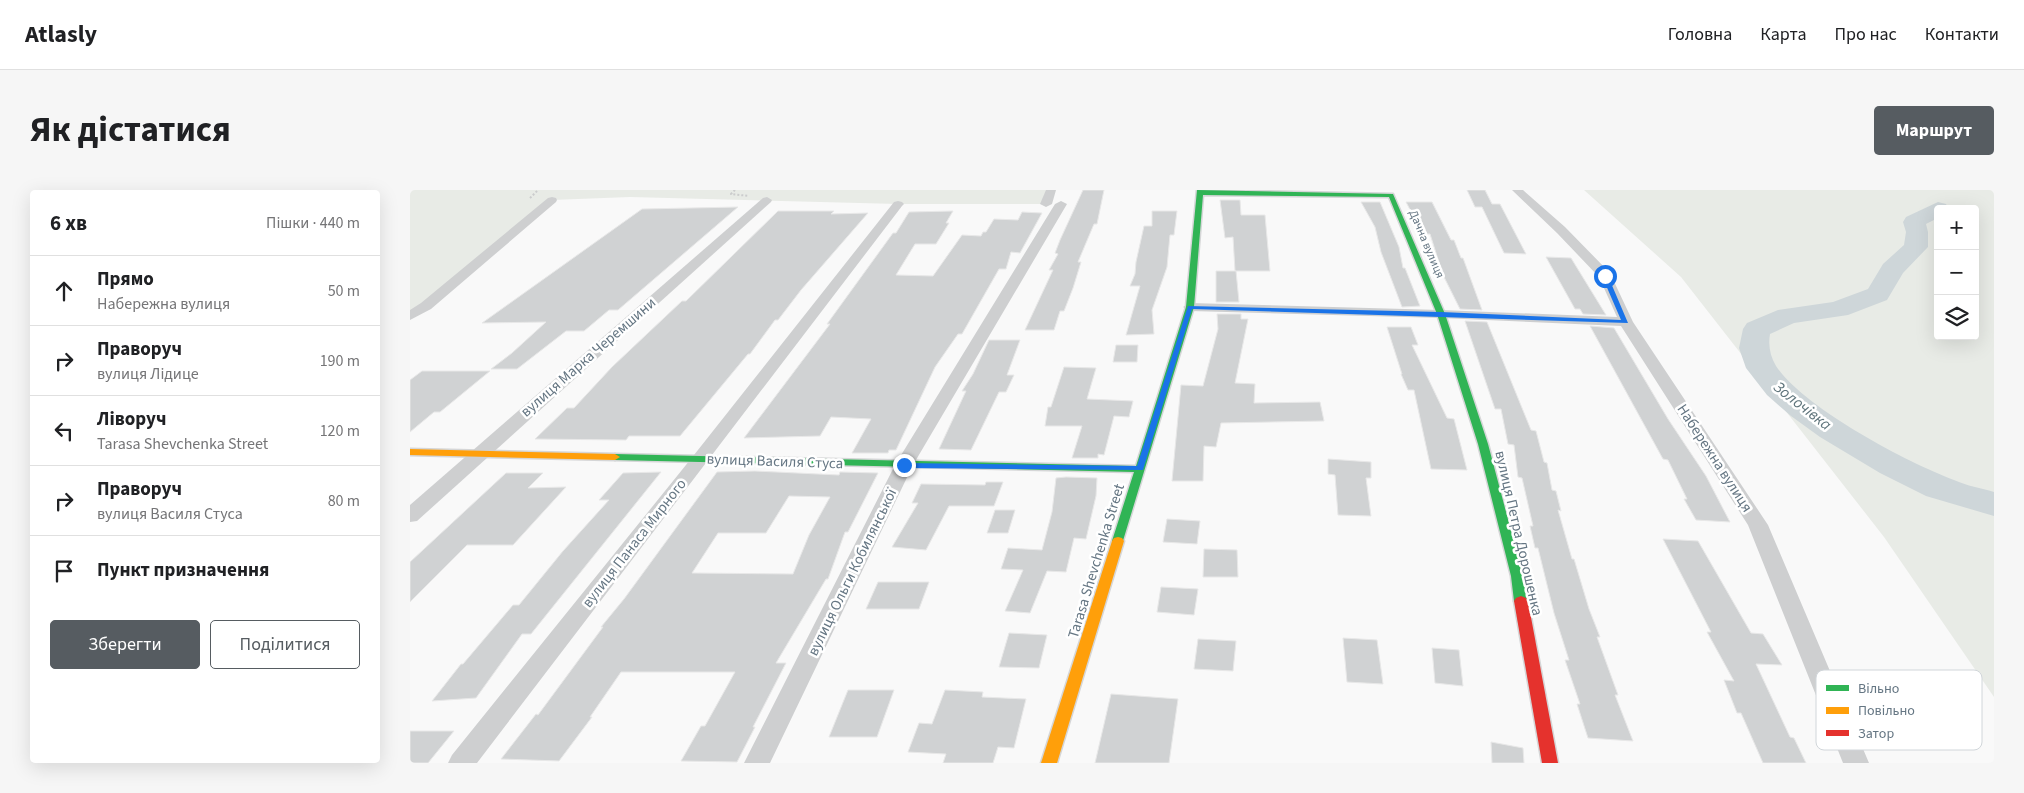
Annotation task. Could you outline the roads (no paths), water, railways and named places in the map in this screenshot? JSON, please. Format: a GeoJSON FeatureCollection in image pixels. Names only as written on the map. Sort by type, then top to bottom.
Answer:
{"type":"FeatureCollection","features":[{"type":"Feature","properties":{"kind":"street","name":"Набережна вулиця"},"geometry":{"type":"LineString","coordinates":[[1517,190],[1561,230],[1605,276],[1626,322],[1758,524],[1818,670]]}},
{"type":"Feature","properties":{"kind":"street","name":"Tarasa Shevchenka Street"},"geometry":{"type":"LineString","coordinates":[[1049,763],[1190,307],[1200,192]]}},
{"type":"Feature","properties":{"kind":"street","name":"Дачна вулиця"},"geometry":{"type":"LineString","coordinates":[[1200,192],[1391,195],[1441,314]]}},
{"type":"Feature","properties":{"kind":"street","name":"вулиця Ольги Кобилянської"},"geometry":{"type":"LineString","coordinates":[[757,763],[904,465],[1052,199]]}},
{"type":"Feature","properties":{"kind":"street"},"geometry":{"type":"LineString","coordinates":[[410,316],[426,306],[552,200]]}},
{"type":"Feature","properties":{"kind":"street","name":"вулиця Марка Черемшини"},"geometry":{"type":"LineString","coordinates":[[410,516],[480,452],[767,200]]}},
{"type":"Feature","properties":{"kind":"street","name":"вулиця Панаса Мирного"},"geometry":{"type":"LineString","coordinates":[[460,763],[898,204]]}},
{"type":"Feature","properties":{"kind":"street"},"geometry":{"type":"LineString","coordinates":[[1190,307],[1441,314],[1626,322]]}},
{"type":"Feature","properties":{"kind":"street","name":"вулиця Петра Дорошенка"},"geometry":{"type":"LineString","coordinates":[[1441,314],[1483,444],[1517,576],[1550,763]]}},
{"type":"Feature","properties":{"kind":"street","name":"вулиця Василя Стуса"},"geometry":{"type":"LineString","coordinates":[[410,452],[480,452],[904,465],[1140,469]]}},
{"type":"Feature","properties":{"kind":"street","name":"Набережна вулиця"},"geometry":{"type":"LineString","coordinates":[[1851,750],[1856,763]]}},
{"type":"Feature","properties":{"kind":"waterway","name":"Золочівка"},"geometry":{"type":"LineString","coordinates":[[1934,211],[1914,222],[1917,232],[1916,247],[1892,269],[1878,294],[1838,309],[1788,316],[1757,329],[1754,348],[1761,368],[1779,388],[1803,409],[1832,430],[1919,479],[1959,495],[1994,504]]}}]}
